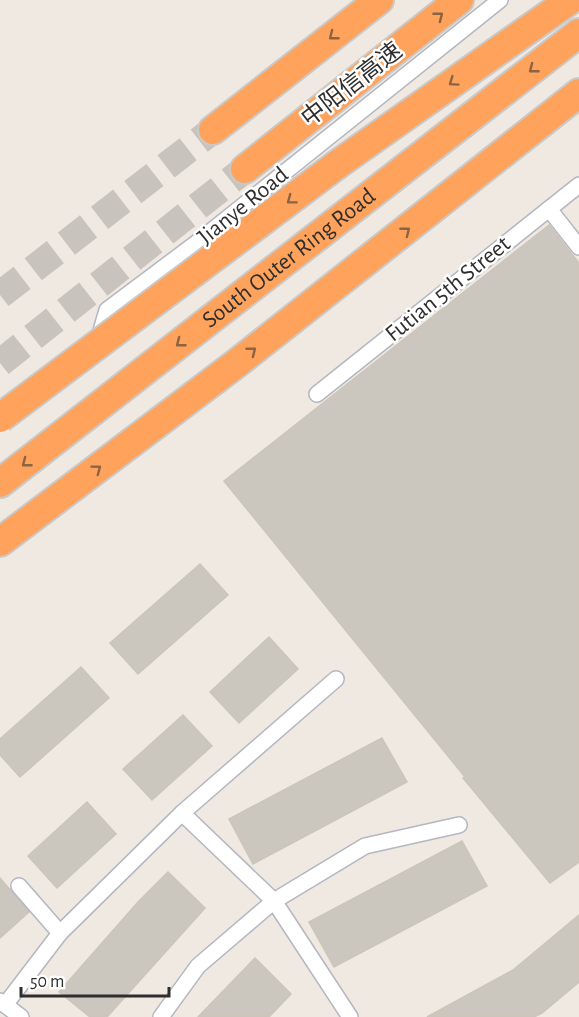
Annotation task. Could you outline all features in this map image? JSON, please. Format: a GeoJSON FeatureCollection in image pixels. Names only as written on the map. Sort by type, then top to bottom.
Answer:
{"type":"FeatureCollection","features":[{"type":"Feature","properties":{"kind":"highway","name":"中阳信高速"},"geometry":{"type":"LineString","coordinates":[[213,130],[379,0]]}},
{"type":"Feature","properties":{"kind":"highway","name":"中阳信高速"},"geometry":{"type":"LineString","coordinates":[[245,169],[459,0]]}},
{"type":"Feature","properties":{"kind":"highway"},"geometry":{"type":"LineString","coordinates":[[0,418],[338,164],[570,0]]}},
{"type":"Feature","properties":{"kind":"highway","name":"South Outer Ring Road"},"geometry":{"type":"LineString","coordinates":[[0,483],[579,33]]}},
{"type":"Feature","properties":{"kind":"highway","name":"South Outer Ring Road"},"geometry":{"type":"LineString","coordinates":[[0,542],[237,363],[579,93]]}},
{"type":"Feature","properties":{"kind":"street","name":"Jianye Road"},"geometry":{"type":"LineString","coordinates":[[0,418],[81,362],[100,339],[107,310],[214,229],[500,0]]}},
{"type":"Feature","properties":{"kind":"street","name":"Futian 5th Street"},"geometry":{"type":"LineString","coordinates":[[317,394],[579,185]]}},
{"type":"Feature","properties":{"kind":"street"},"geometry":{"type":"LineString","coordinates":[[549,209],[579,247]]}},
{"type":"Feature","properties":{"kind":"street"},"geometry":{"type":"LineString","coordinates":[[21,1017],[3,1003],[60,933],[182,813],[336,679]]}},
{"type":"Feature","properties":{"kind":"street"},"geometry":{"type":"LineString","coordinates":[[182,813],[274,901],[350,1017]]}},
{"type":"Feature","properties":{"kind":"street"},"geometry":{"type":"LineString","coordinates":[[161,1017],[198,966],[274,901],[365,846],[459,825]]}},
{"type":"Feature","properties":{"kind":"street"},"geometry":{"type":"LineString","coordinates":[[19,886],[60,933]]}},
{"type":"Feature","properties":{"kind":"building"},"geometry":{"type":"Polygon","coordinates":[[[549,225],[579,263],[579,862],[550,883],[224,481],[549,225]]]}},
{"type":"Feature","properties":{"kind":"building"},"geometry":{"type":"Polygon","coordinates":[[[200,564],[228,595],[138,674],[110,643],[200,564]]]}},
{"type":"Feature","properties":{"kind":"building"},"geometry":{"type":"Polygon","coordinates":[[[269,637],[298,669],[239,723],[210,692],[269,637]]]}},
{"type":"Feature","properties":{"kind":"building"},"geometry":{"type":"Polygon","coordinates":[[[81,667],[109,698],[20,777],[0,755],[0,739],[81,667]]]}},
{"type":"Feature","properties":{"kind":"building"},"geometry":{"type":"Polygon","coordinates":[[[183,715],[212,746],[152,800],[123,769],[183,715]]]}},
{"type":"Feature","properties":{"kind":"building"},"geometry":{"type":"Polygon","coordinates":[[[382,738],[407,782],[253,864],[229,819],[382,738]]]}},
{"type":"Feature","properties":{"kind":"building"},"geometry":{"type":"Polygon","coordinates":[[[87,802],[116,834],[57,888],[28,856],[87,802]]]}},
{"type":"Feature","properties":{"kind":"building"},"geometry":{"type":"Polygon","coordinates":[[[462,841],[487,886],[334,967],[309,922],[462,841]]]}},
{"type":"Feature","properties":{"kind":"building"},"geometry":{"type":"Polygon","coordinates":[[[168,872],[205,908],[107,1017],[90,1017],[59,992],[138,902],[168,872]]]}},
{"type":"Feature","properties":{"kind":"building"},"geometry":{"type":"Polygon","coordinates":[[[0,878],[29,912],[0,938],[0,878]]]}},
{"type":"Feature","properties":{"kind":"building"},"geometry":{"type":"Polygon","coordinates":[[[579,915],[579,982],[542,1013],[534,1017],[427,1017],[513,970],[579,915]]]}},
{"type":"Feature","properties":{"kind":"building"},"geometry":{"type":"Polygon","coordinates":[[[255,958],[291,994],[269,1017],[198,1017],[255,958]]]}},
{"type":"Feature","properties":{"kind":"tunnel"},"geometry":{"type":"LineString","coordinates":[[0,295],[213,130]]}},
{"type":"Feature","properties":{"kind":"tunnel"},"geometry":{"type":"LineString","coordinates":[[0,363],[245,169]]}}]}
